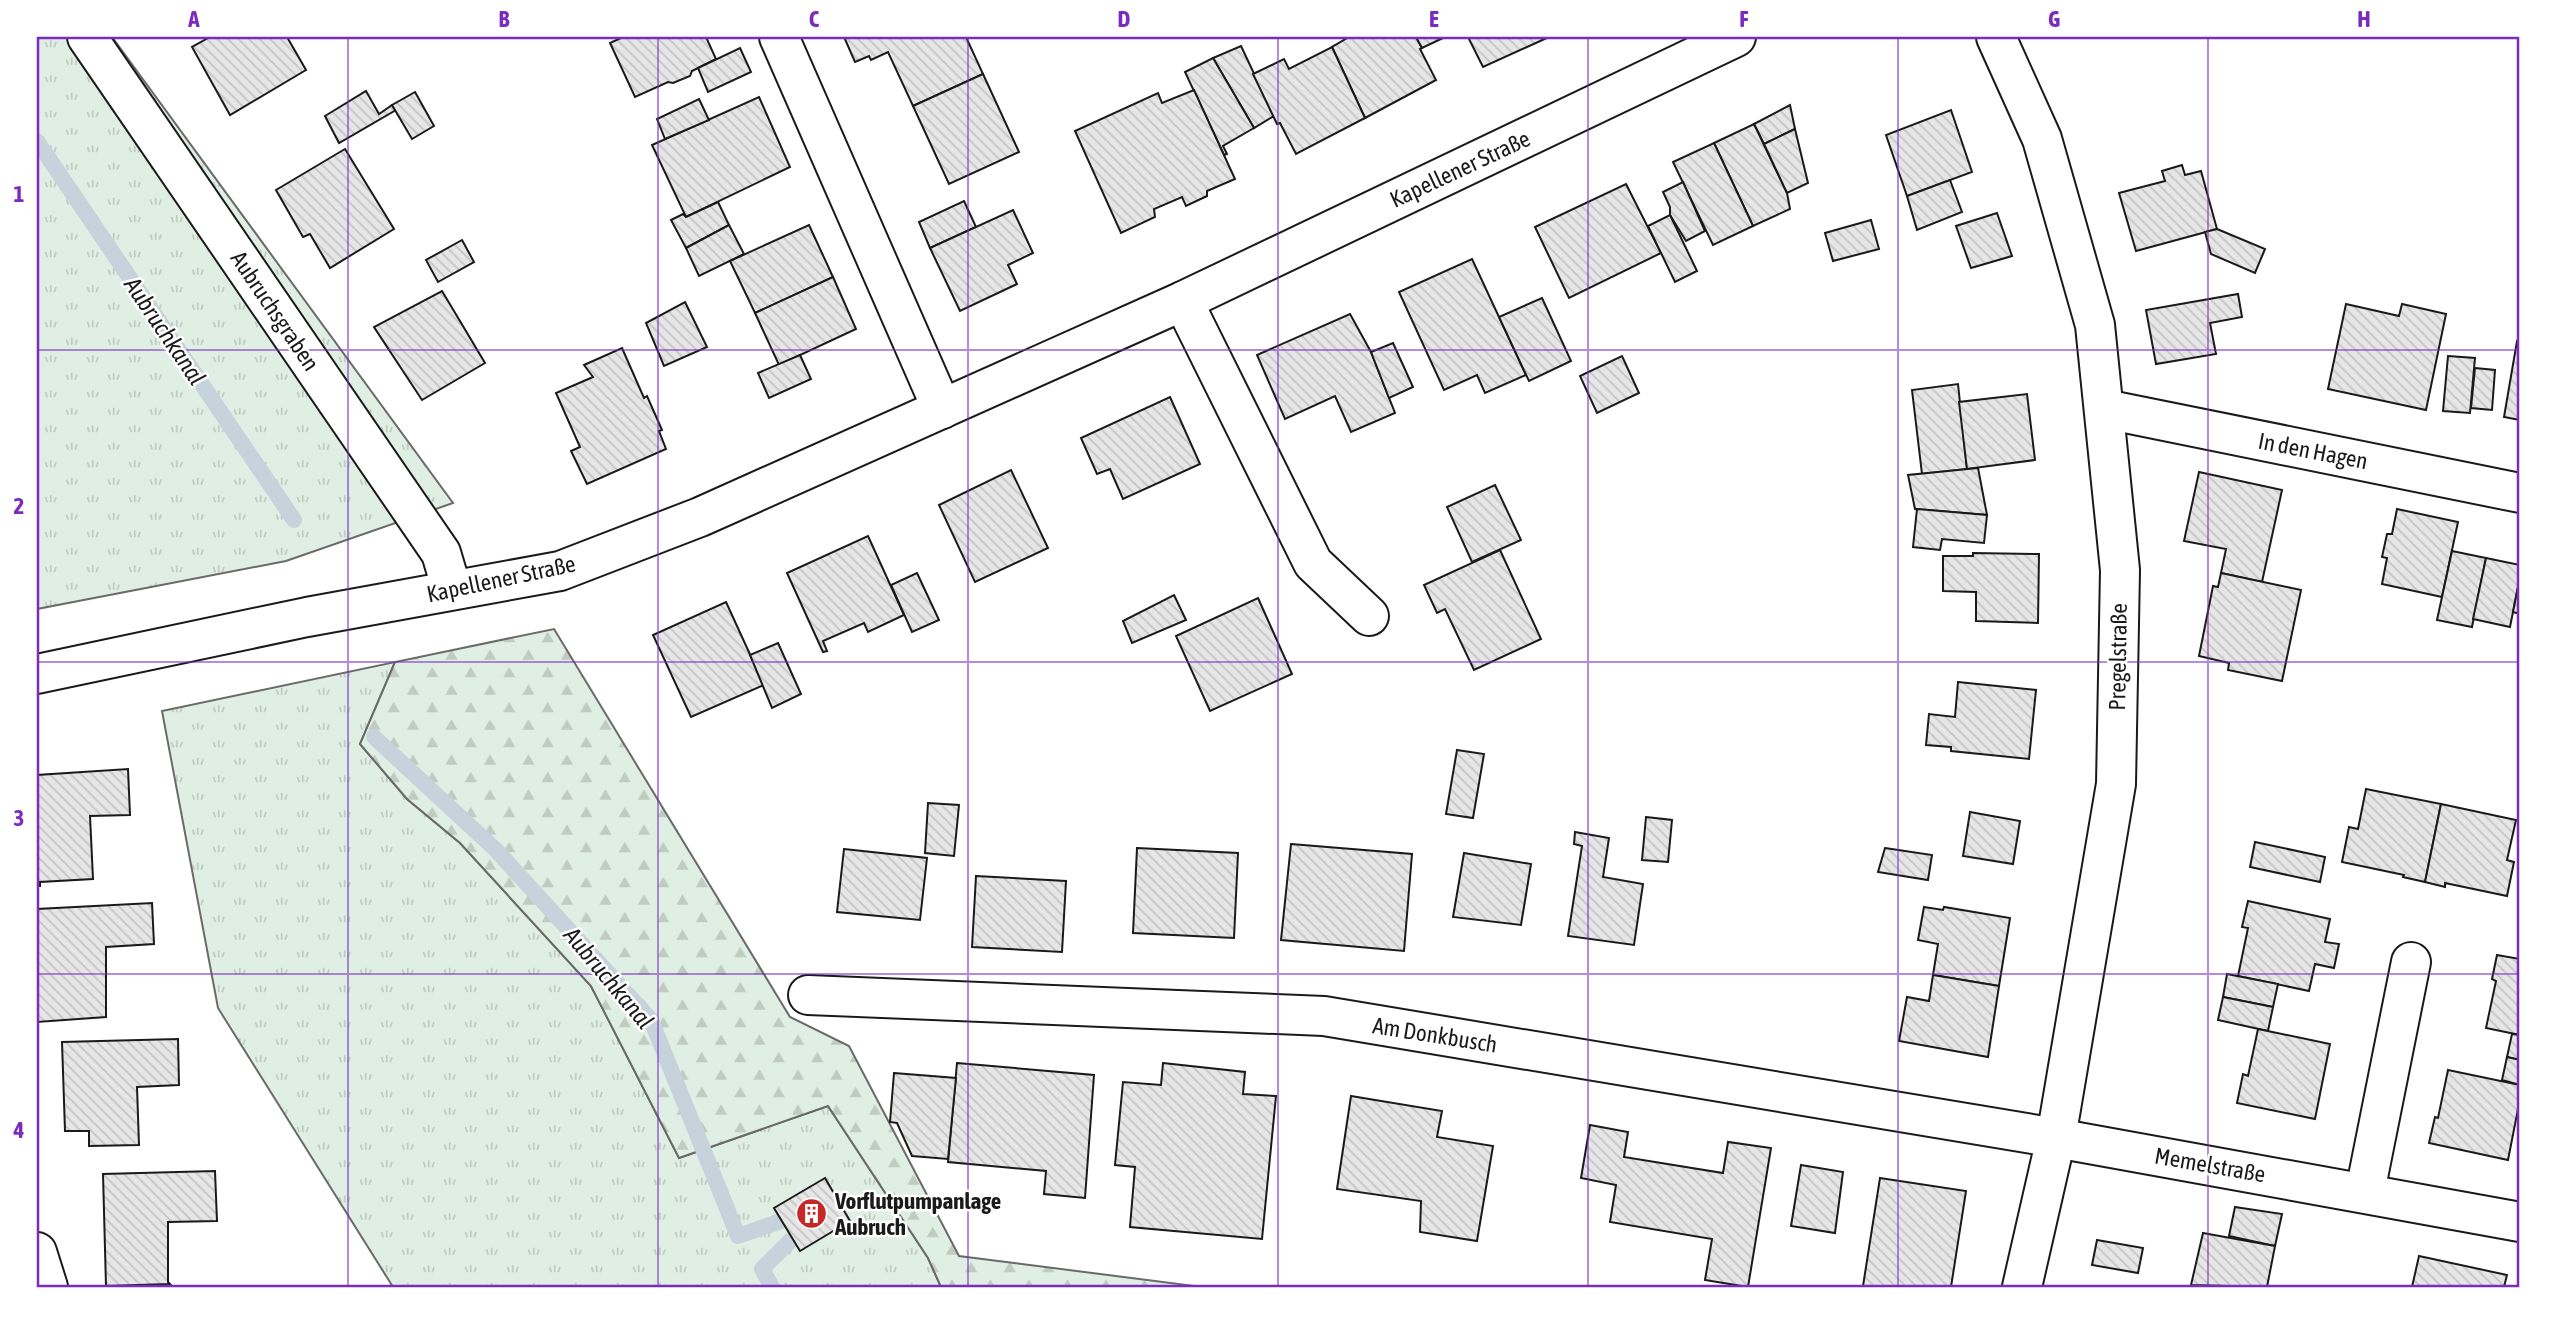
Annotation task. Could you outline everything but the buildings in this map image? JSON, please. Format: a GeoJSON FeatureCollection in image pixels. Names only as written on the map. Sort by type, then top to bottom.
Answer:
{"type":"FeatureCollection","features":[{"type":"Feature","properties":{"kind":"street","name":"Aubruchsgraben"},"geometry":{"type":"LineString","coordinates":[[87,37],[441,552],[452,590]]}},
{"type":"Feature","properties":{"kind":"street"},"geometry":{"type":"LineString","coordinates":[[779,37],[942,409]]}},
{"type":"Feature","properties":{"kind":"street","name":"Kapellener Straße"},"geometry":{"type":"LineString","coordinates":[[37,674],[307,617],[389,604],[560,570],[700,517],[1183,301],[1736,37]]}},
{"type":"Feature","properties":{"kind":"street","name":"Pregelstraße"},"geometry":{"type":"LineString","coordinates":[[1996,37],[2042,139],[2095,325],[2120,570],[2116,784],[2056,1138],[2022,1287]]}},
{"type":"Feature","properties":{"kind":"street"},"geometry":{"type":"LineString","coordinates":[[1183,301],[1313,563],[1369,616]]}},
{"type":"Feature","properties":{"kind":"street","name":"In den Hagen"},"geometry":{"type":"LineString","coordinates":[[2105,409],[2520,493]]}},
{"type":"Feature","properties":{"kind":"street"},"geometry":{"type":"LineString","coordinates":[[2365,1192],[2411,962]]}},
{"type":"Feature","properties":{"kind":"street","name":"Am Donkbusch"},"geometry":{"type":"LineString","coordinates":[[808,995],[1324,1016],[2056,1138]]}},
{"type":"Feature","properties":{"kind":"street","name":"Memelstraße"},"geometry":{"type":"LineString","coordinates":[[2056,1138],[2520,1222]]}},
{"type":"Feature","properties":{"kind":"street"},"geometry":{"type":"LineString","coordinates":[[37,1252],[48,1287]]}},
{"type":"Feature","properties":{"kind":"green space"},"geometry":{"type":"Polygon","coordinates":[[[37,37],[112,37],[453,503],[286,561],[37,609],[37,37]]]}},
{"type":"Feature","properties":{"kind":"green space"},"geometry":{"type":"Polygon","coordinates":[[[554,629],[790,1017],[849,1046],[959,1256],[1202,1287],[941,1287],[928,1258],[828,1106],[679,1158],[591,986],[460,843],[407,799],[360,744],[395,662],[554,629]]]}},
{"type":"Feature","properties":{"kind":"green space"},"geometry":{"type":"Polygon","coordinates":[[[395,662],[360,744],[407,799],[460,843],[591,986],[679,1158],[828,1106],[928,1258],[941,1287],[393,1287],[218,1008],[162,711],[395,662]]]}},
{"type":"Feature","properties":{"kind":"waterway","name":"Aubruchkanal"},"geometry":{"type":"LineString","coordinates":[[37,141],[294,520]]}},
{"type":"Feature","properties":{"kind":"waterway","name":"Aubruchkanal"},"geometry":{"type":"LineString","coordinates":[[374,737],[496,850],[651,1020],[738,1236],[781,1221]]}},
{"type":"Feature","properties":{"kind":"waterway","name":"Aubruchkanal"},"geometry":{"type":"LineString","coordinates":[[772,1287],[762,1269],[792,1239]]}},
{"type":"Feature","properties":{"kind":"place","name":"Vorflutpumpanlage Aubruch"},"geometry":{"type":"Point","coordinates":[812,1214]}}]}
